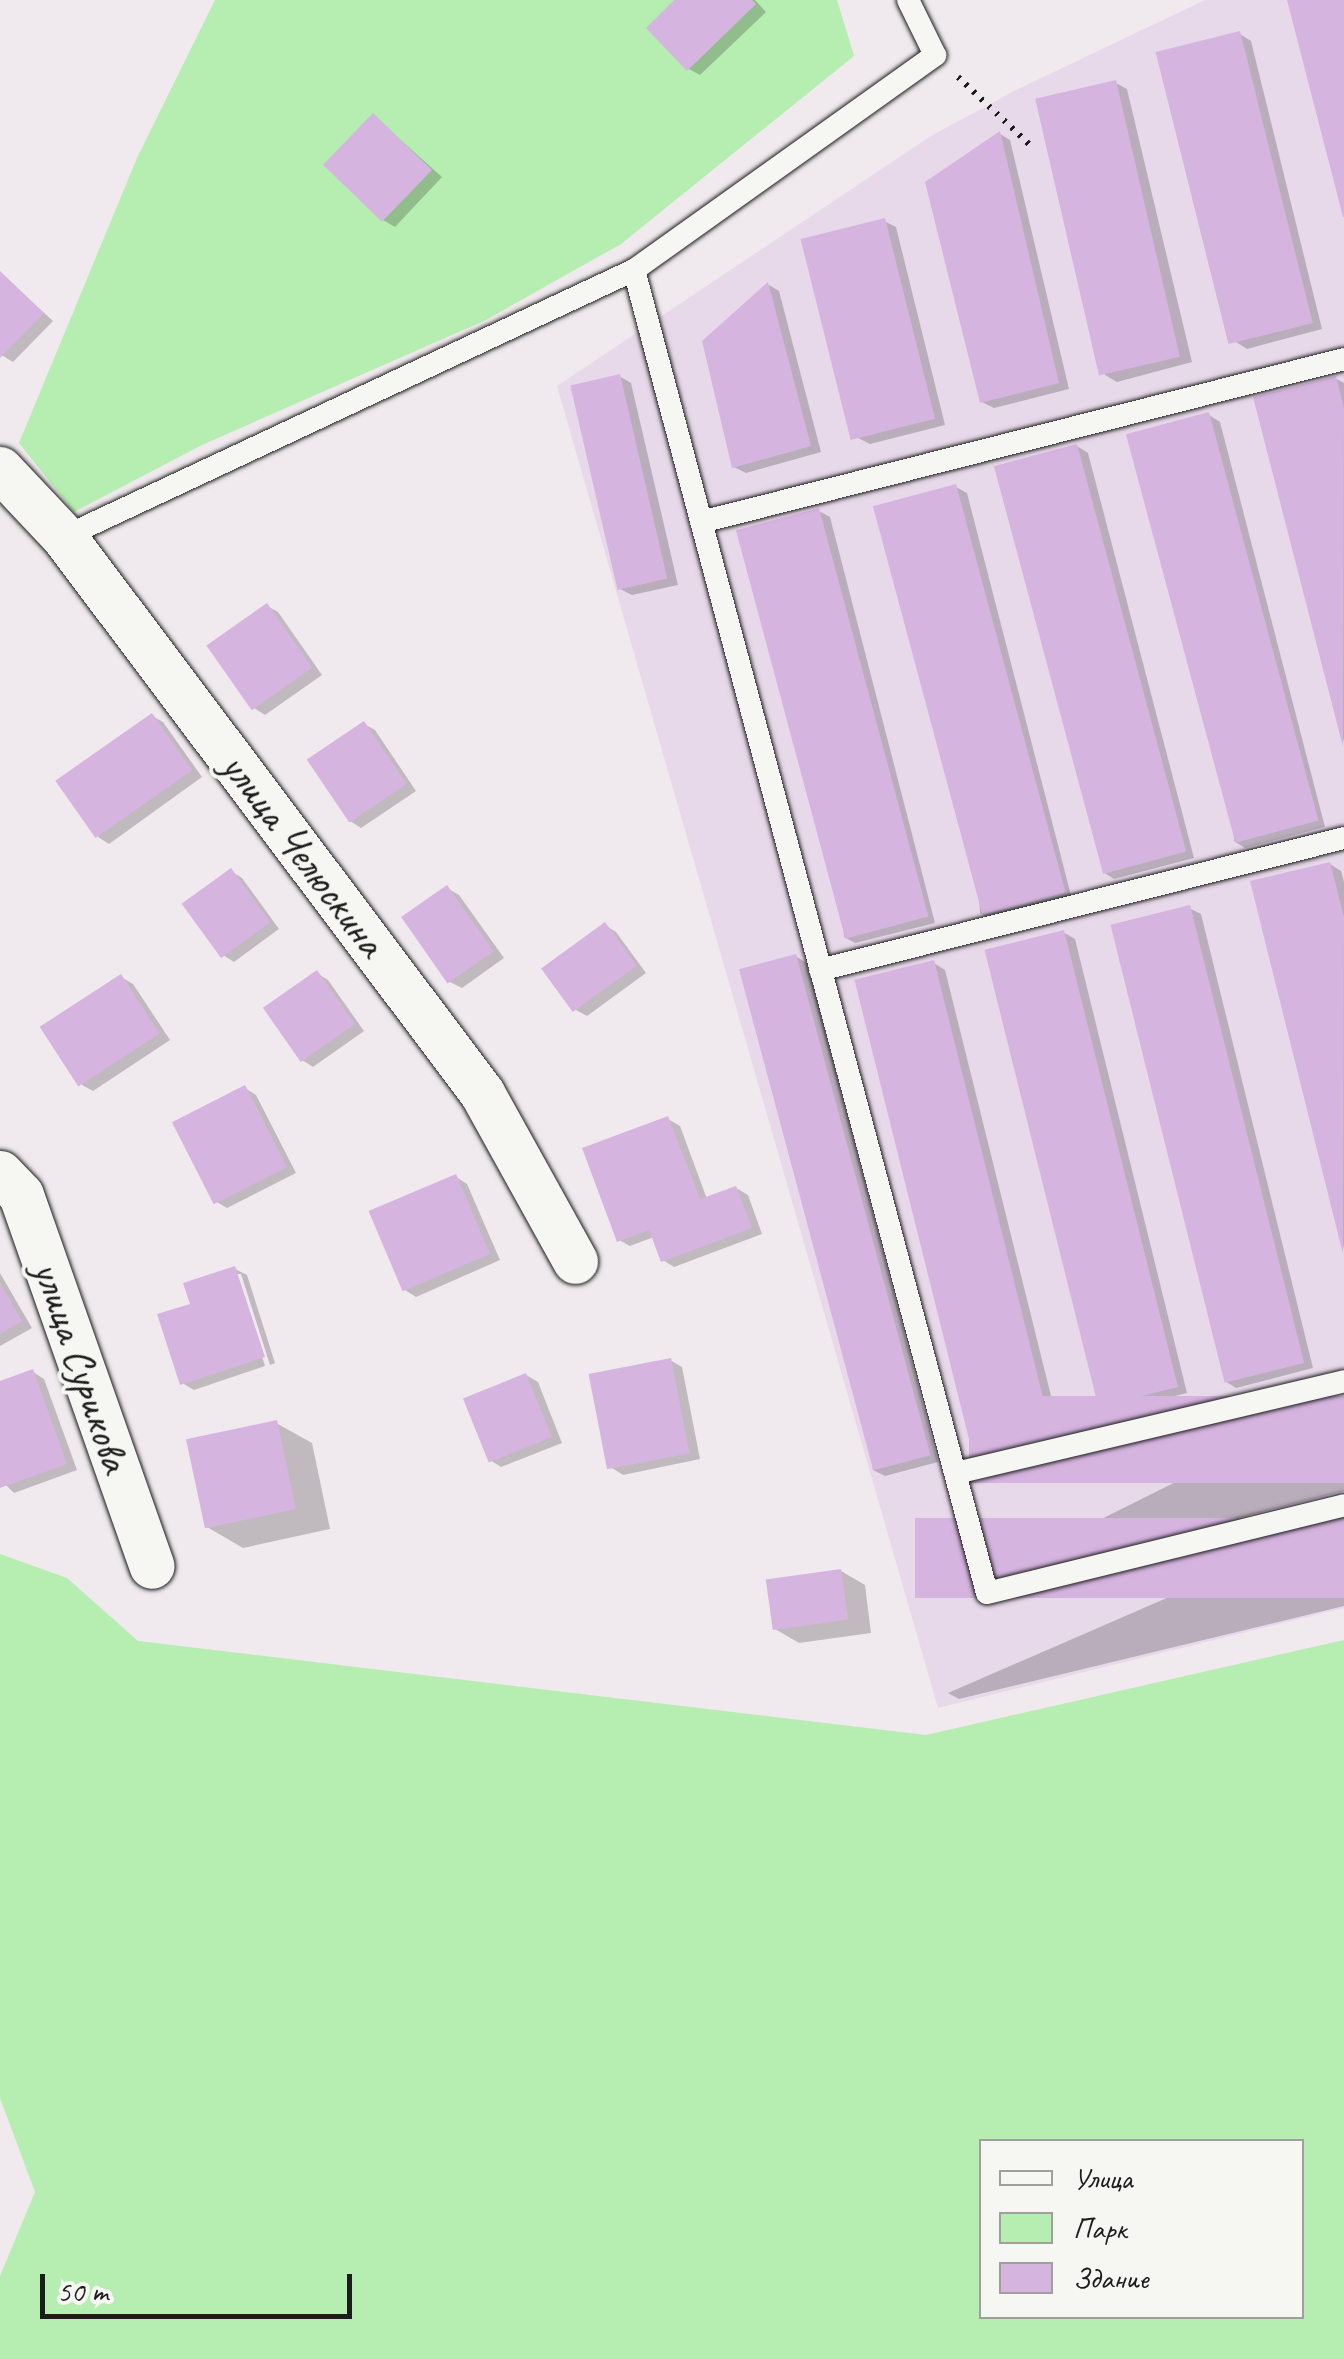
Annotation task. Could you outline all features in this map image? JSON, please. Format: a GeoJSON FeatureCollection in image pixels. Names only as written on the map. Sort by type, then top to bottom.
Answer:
{"type":"FeatureCollection","features":[{"type":"Feature","properties":{"kind":"street","name":"улица Челюскина"},"geometry":{"type":"LineString","coordinates":[[0,470],[64,537],[482,1093],[575,1261]]}},
{"type":"Feature","properties":{"kind":"street","name":"улица Сурикова"},"geometry":{"type":"LineString","coordinates":[[0,1173],[20,1195],[152,1566]]}},
{"type":"Feature","properties":{"kind":"lane"},"geometry":{"type":"LineString","coordinates":[[64,537],[634,270],[935,55],[908,0]]}},
{"type":"Feature","properties":{"kind":"lane"},"geometry":{"type":"LineString","coordinates":[[634,270],[987,1594],[1344,1505]]}},
{"type":"Feature","properties":{"kind":"lane"},"geometry":{"type":"LineString","coordinates":[[701,522],[1344,359]]}},
{"type":"Feature","properties":{"kind":"lane"},"geometry":{"type":"LineString","coordinates":[[820,970],[1344,838]]}},
{"type":"Feature","properties":{"kind":"lane"},"geometry":{"type":"LineString","coordinates":[[956,1473],[1344,1381]]}},
{"type":"Feature","properties":{"kind":"path"},"geometry":{"type":"LineString","coordinates":[[935,55],[1030,145]]}},
{"type":"Feature","properties":{"kind":"shaded area"},"geometry":{"type":"Polygon","coordinates":[[[1205,0],[1344,0],[1344,1608],[938,1708],[557,386],[931,136],[1016,90],[1205,0]]]}},
{"type":"Feature","properties":{"kind":"green space"},"geometry":{"type":"Polygon","coordinates":[[[215,0],[837,0],[854,56],[621,244],[486,320],[202,445],[74,512],[19,443],[137,158],[215,0]]]}},
{"type":"Feature","properties":{"kind":"green space"},"geometry":{"type":"Polygon","coordinates":[[[0,1554],[67,1578],[138,1641],[926,1735],[1344,1640],[1344,2359],[0,2359],[0,2276],[35,2192],[0,2098],[0,1554]]]}},
{"type":"Feature","properties":{"kind":"building"},"geometry":{"type":"Polygon","coordinates":[[[674,0],[752,0],[756,4],[687,71],[646,28],[674,0]]]}},
{"type":"Feature","properties":{"kind":"building"},"geometry":{"type":"Polygon","coordinates":[[[1287,0],[1344,0],[1344,217],[1343,217],[1287,0]]]}},
{"type":"Feature","properties":{"kind":"building"},"geometry":{"type":"Polygon","coordinates":[[[1240,31],[1313,323],[1228,344],[1156,52],[1240,31]]]}},
{"type":"Feature","properties":{"kind":"building"},"geometry":{"type":"Polygon","coordinates":[[[1116,80],[1180,357],[1099,375],[1035,99],[1116,80]]]}},
{"type":"Feature","properties":{"kind":"building"},"geometry":{"type":"Polygon","coordinates":[[[373,113],[432,170],[382,222],[323,165],[373,113]]]}},
{"type":"Feature","properties":{"kind":"building"},"geometry":{"type":"Polygon","coordinates":[[[1000,131],[1059,383],[980,403],[925,182],[1000,131]]]}},
{"type":"Feature","properties":{"kind":"building"},"geometry":{"type":"Polygon","coordinates":[[[885,218],[935,419],[851,440],[801,239],[885,218]]]}},
{"type":"Feature","properties":{"kind":"building"},"geometry":{"type":"Polygon","coordinates":[[[0,271],[44,313],[0,358],[0,271]]]}},
{"type":"Feature","properties":{"kind":"building"},"geometry":{"type":"Polygon","coordinates":[[[768,282],[811,446],[732,468],[702,341],[768,282]]]}},
{"type":"Feature","properties":{"kind":"building"},"geometry":{"type":"Polygon","coordinates":[[[620,374],[667,579],[618,590],[570,385],[620,374]]]}},
{"type":"Feature","properties":{"kind":"building"},"geometry":{"type":"Polygon","coordinates":[[[1336,376],[1344,408],[1343,747],[1253,397],[1336,376]]]}},
{"type":"Feature","properties":{"kind":"building"},"geometry":{"type":"Polygon","coordinates":[[[1209,412],[1318,821],[1235,843],[1126,434],[1209,412]]]}},
{"type":"Feature","properties":{"kind":"building"},"geometry":{"type":"Polygon","coordinates":[[[1077,444],[1186,852],[1103,874],[994,466],[1077,444]]]}},
{"type":"Feature","properties":{"kind":"building"},"geometry":{"type":"Polygon","coordinates":[[[956,484],[1065,893],[982,915],[873,506],[956,484]]]}},
{"type":"Feature","properties":{"kind":"building"},"geometry":{"type":"Polygon","coordinates":[[[819,508],[928,917],[845,939],[736,530],[819,508]]]}},
{"type":"Feature","properties":{"kind":"building"},"geometry":{"type":"Polygon","coordinates":[[[267,603],[312,668],[252,710],[206,645],[267,603]]]}},
{"type":"Feature","properties":{"kind":"building"},"geometry":{"type":"Polygon","coordinates":[[[152,713],[192,770],[95,838],[55,781],[152,713]]]}},
{"type":"Feature","properties":{"kind":"building"},"geometry":{"type":"Polygon","coordinates":[[[364,721],[406,784],[349,823],[307,760],[364,721]]]}},
{"type":"Feature","properties":{"kind":"building"},"geometry":{"type":"Polygon","coordinates":[[[1330,862],[1344,917],[1343,1254],[1250,881],[1330,862]]]}},
{"type":"Feature","properties":{"kind":"building"},"geometry":{"type":"Polygon","coordinates":[[[231,868],[270,922],[221,958],[182,904],[231,868]]]}},
{"type":"Feature","properties":{"kind":"building"},"geometry":{"type":"Polygon","coordinates":[[[447,885],[493,951],[448,983],[401,917],[447,885]]]}},
{"type":"Feature","properties":{"kind":"building"},"geometry":{"type":"Polygon","coordinates":[[[1190,905],[1304,1363],[1225,1383],[1110,925],[1190,905]]]}},
{"type":"Feature","properties":{"kind":"building"},"geometry":{"type":"Polygon","coordinates":[[[605,922],[637,966],[573,1012],[541,968],[605,922]]]}},
{"type":"Feature","properties":{"kind":"building"},"geometry":{"type":"Polygon","coordinates":[[[1064,930],[1178,1387],[1098,1407],[984,950],[1064,930]]]}},
{"type":"Feature","properties":{"kind":"building"},"geometry":{"type":"Polygon","coordinates":[[[796,954],[930,1455],[873,1471],[739,969],[796,954]]]}},
{"type":"Feature","properties":{"kind":"building"},"geometry":{"type":"Polygon","coordinates":[[[934,960],[1048,1418],[969,1438],[854,980],[934,960]]]}},
{"type":"Feature","properties":{"kind":"building"},"geometry":{"type":"Polygon","coordinates":[[[317,970],[355,1024],[301,1062],[263,1008],[317,970]]]}},
{"type":"Feature","properties":{"kind":"building"},"geometry":{"type":"Polygon","coordinates":[[[121,974],[160,1034],[78,1086],[40,1027],[121,974]]]}},
{"type":"Feature","properties":{"kind":"building"},"geometry":{"type":"Polygon","coordinates":[[[245,1085],[287,1167],[214,1204],[172,1122],[245,1085]]]}},
{"type":"Feature","properties":{"kind":"building"},"geometry":{"type":"Polygon","coordinates":[[[668,1116],[700,1199],[736,1186],[752,1228],[661,1262],[649,1230],[617,1242],[582,1148],[668,1116]]]}},
{"type":"Feature","properties":{"kind":"building"},"geometry":{"type":"Polygon","coordinates":[[[456,1174],[490,1254],[403,1291],[369,1211],[456,1174]]]}},
{"type":"Feature","properties":{"kind":"building"},"geometry":{"type":"Polygon","coordinates":[[[235,1266],[265,1357],[180,1385],[157,1314],[190,1304],[183,1283],[235,1266]]]}},
{"type":"Feature","properties":{"kind":"building"},"geometry":{"type":"Polygon","coordinates":[[[0,1283],[22,1321],[0,1334],[0,1283]]]}},
{"type":"Feature","properties":{"kind":"building"},"geometry":{"type":"Polygon","coordinates":[[[671,1358],[690,1453],[607,1469],[589,1374],[671,1358]]]}},
{"type":"Feature","properties":{"kind":"building"},"geometry":{"type":"Polygon","coordinates":[[[33,1369],[67,1464],[0,1488],[0,1381],[33,1369]]]}},
{"type":"Feature","properties":{"kind":"building"},"geometry":{"type":"Polygon","coordinates":[[[526,1373],[552,1437],[489,1462],[463,1398],[526,1373]]]}},
{"type":"Feature","properties":{"kind":"building"},"geometry":{"type":"Polygon","coordinates":[[[969,1396],[1344,1396],[1344,1483],[969,1483],[969,1396]]]}},
{"type":"Feature","properties":{"kind":"building"},"geometry":{"type":"Polygon","coordinates":[[[277,1420],[296,1509],[205,1528],[186,1439],[277,1420]]]}},
{"type":"Feature","properties":{"kind":"building"},"geometry":{"type":"Polygon","coordinates":[[[915,1518],[1344,1518],[1344,1598],[915,1598],[915,1518]]]}},
{"type":"Feature","properties":{"kind":"building"},"geometry":{"type":"Polygon","coordinates":[[[841,1569],[848,1620],[773,1630],[766,1580],[841,1569]]]}}]}
